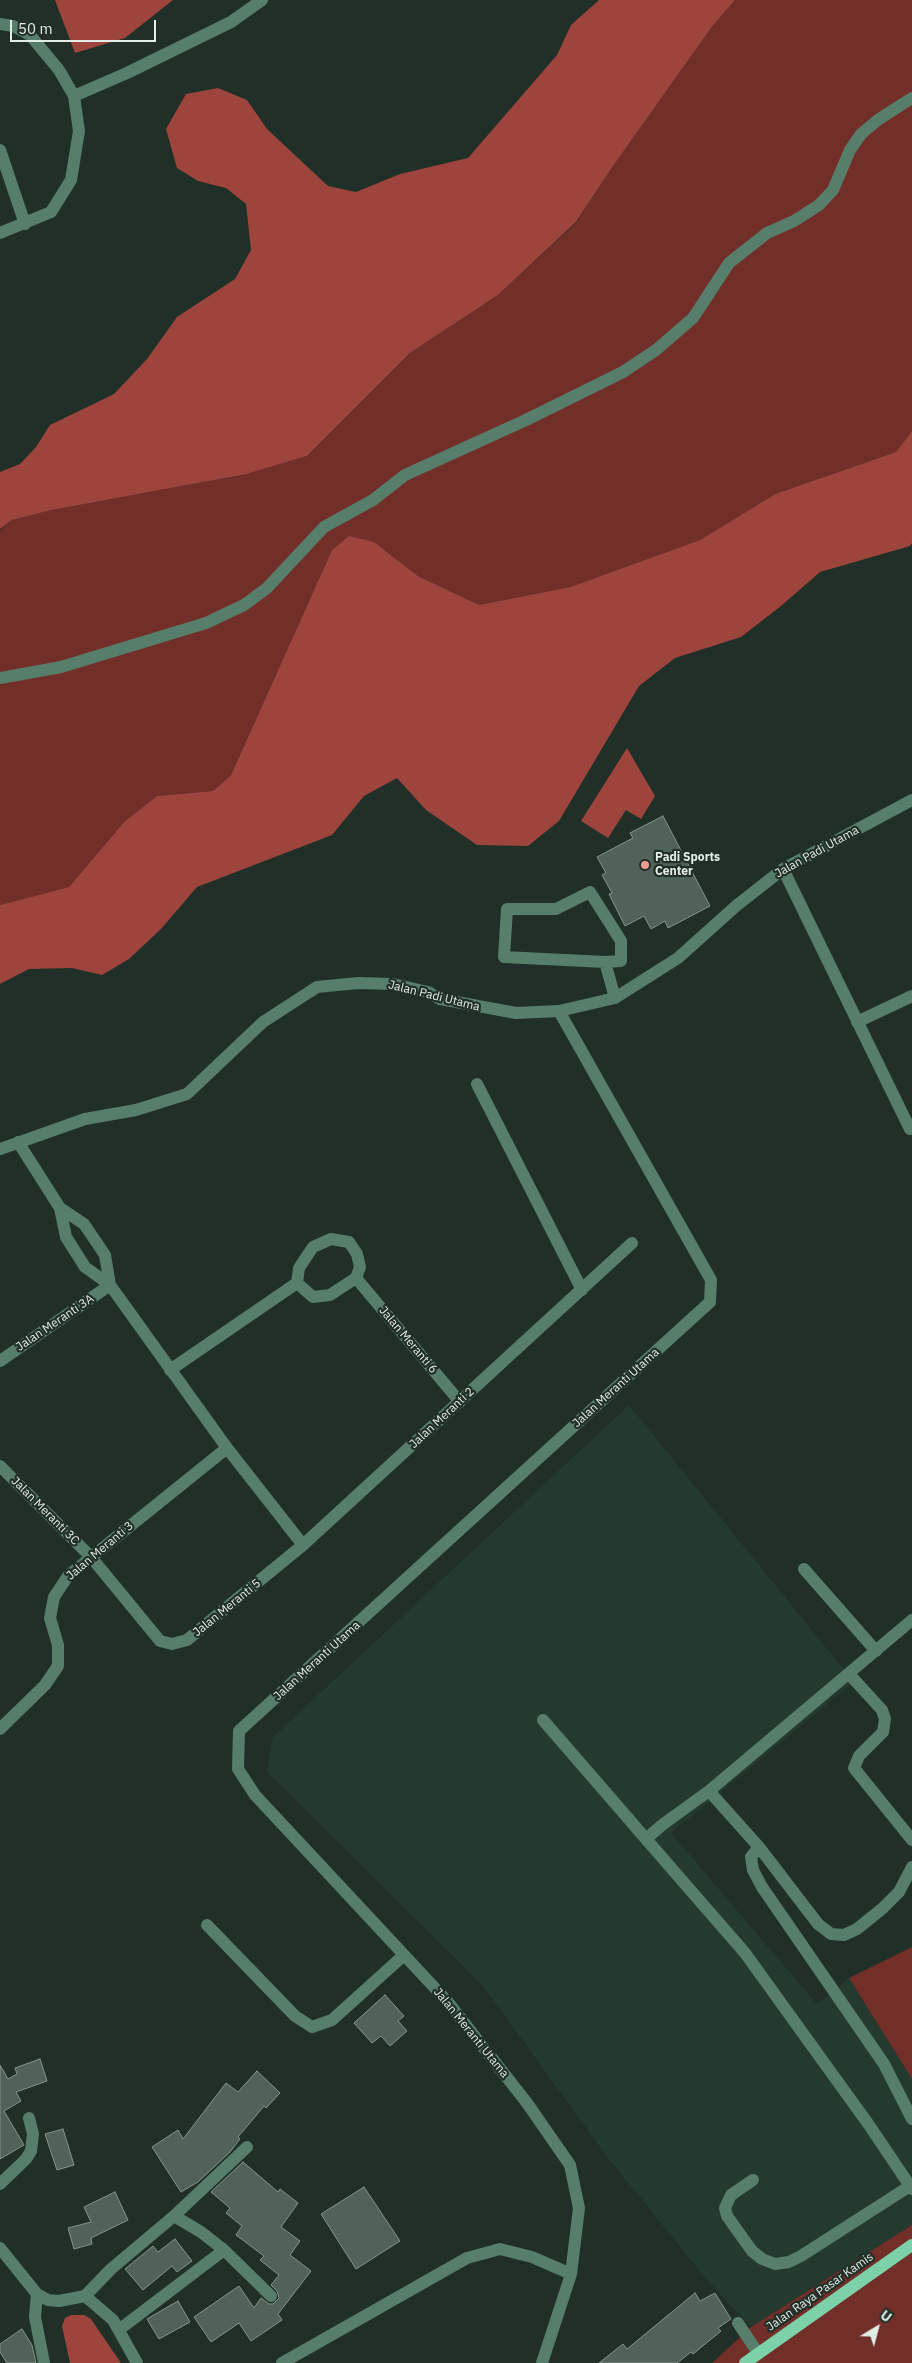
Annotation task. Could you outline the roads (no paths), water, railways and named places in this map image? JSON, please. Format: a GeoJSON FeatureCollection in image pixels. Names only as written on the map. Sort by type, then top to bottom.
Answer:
{"type":"FeatureCollection","features":[{"type":"Feature","properties":{"kind":"main road","name":"Jalan Raya Pasar Kamis"},"geometry":{"type":"LineString","coordinates":[[745,2363],[912,2245]]}},
{"type":"Feature","properties":{"kind":"street"},"geometry":{"type":"LineString","coordinates":[[74,96],[127,73],[230,22],[262,0]]}},
{"type":"Feature","properties":{"kind":"street"},"geometry":{"type":"LineString","coordinates":[[0,24],[13,26],[30,35],[59,70],[74,96],[79,130],[72,180],[50,212],[0,233]]}},
{"type":"Feature","properties":{"kind":"street"},"geometry":{"type":"LineString","coordinates":[[0,678],[61,667],[206,623],[244,605],[267,588],[324,527],[373,500],[405,475],[526,420],[622,372],[656,350],[693,318],[729,263],[736,257],[767,233],[794,221],[819,205],[833,190],[850,150],[862,134],[879,119],[912,98]]}},
{"type":"Feature","properties":{"kind":"street"},"geometry":{"type":"LineString","coordinates":[[0,150],[25,224]]}},
{"type":"Feature","properties":{"kind":"street","name":"Jalan Padi Utama"},"geometry":{"type":"LineString","coordinates":[[0,1149],[85,1118],[136,1110],[187,1094],[263,1022],[317,987],[358,983],[393,984],[428,992],[440,999],[516,1013],[559,1011],[615,998],[678,958],[736,906],[783,869],[912,800]]}},
{"type":"Feature","properties":{"kind":"street"},"geometry":{"type":"LineString","coordinates":[[783,869],[910,1129]]}},
{"type":"Feature","properties":{"kind":"street"},"geometry":{"type":"LineString","coordinates":[[590,892],[621,941],[621,961],[605,962],[504,957],[507,908],[556,909],[590,892]]}},
{"type":"Feature","properties":{"kind":"street"},"geometry":{"type":"LineString","coordinates":[[605,962],[615,998]]}},
{"type":"Feature","properties":{"kind":"street"},"geometry":{"type":"LineString","coordinates":[[857,1022],[912,996]]}},
{"type":"Feature","properties":{"kind":"street","name":"Jalan Meranti Utama"},"geometry":{"type":"LineString","coordinates":[[542,2363],[571,2274],[579,2208],[570,2165],[527,2103],[447,2000],[255,1795],[238,1769],[239,1731],[710,1302],[711,1280],[559,1011]]}},
{"type":"Feature","properties":{"kind":"street"},"geometry":{"type":"LineString","coordinates":[[477,1084],[582,1290]]}},
{"type":"Feature","properties":{"kind":"street"},"geometry":{"type":"LineString","coordinates":[[18,1142],[60,1208],[66,1237],[85,1267],[110,1285],[226,1448],[303,1546]]}},
{"type":"Feature","properties":{"kind":"street"},"geometry":{"type":"LineString","coordinates":[[60,1208],[84,1224],[105,1255],[110,1285]]}},
{"type":"Feature","properties":{"kind":"street"},"geometry":{"type":"LineString","coordinates":[[170,1370],[296,1283],[299,1268],[314,1247],[331,1239],[349,1242],[357,1254],[360,1267],[356,1278],[330,1295],[313,1297],[296,1283]]}},
{"type":"Feature","properties":{"kind":"street","name":"Jalan Meranti 2"},"geometry":{"type":"LineString","coordinates":[[303,1546],[632,1243]]}},
{"type":"Feature","properties":{"kind":"street","name":"Jalan Meranti 6"},"geometry":{"type":"LineString","coordinates":[[356,1278],[460,1402]]}},
{"type":"Feature","properties":{"kind":"street","name":"Jalan Meranti 3A"},"geometry":{"type":"LineString","coordinates":[[0,1360],[110,1285]]}},
{"type":"Feature","properties":{"kind":"street","name":"Jalan Meranti 3"},"geometry":{"type":"LineString","coordinates":[[0,1729],[46,1685],[58,1666],[58,1645],[50,1618],[54,1597],[68,1576],[226,1448]]}},
{"type":"Feature","properties":{"kind":"street","name":"Jalan Meranti 3C"},"geometry":{"type":"LineString","coordinates":[[0,1466],[91,1557]]}},
{"type":"Feature","properties":{"kind":"street","name":"Jalan Meranti 5"},"geometry":{"type":"LineString","coordinates":[[91,1557],[160,1640],[172,1644],[187,1640],[303,1546]]}},
{"type":"Feature","properties":{"kind":"street"},"geometry":{"type":"LineString","coordinates":[[804,1569],[876,1651]]}},
{"type":"Feature","properties":{"kind":"street"},"geometry":{"type":"LineString","coordinates":[[646,1839],[662,1825],[710,1791],[912,1620]]}},
{"type":"Feature","properties":{"kind":"street"},"geometry":{"type":"LineString","coordinates":[[849,1674],[882,1710],[885,1719],[883,1732],[859,1756],[854,1768],[912,1840]]}},
{"type":"Feature","properties":{"kind":"street"},"geometry":{"type":"LineString","coordinates":[[543,1720],[745,1952],[869,2125],[911,2188],[801,2256],[789,2262],[775,2264],[762,2259],[752,2251],[727,2216],[725,2208],[731,2195],[753,2180]]}},
{"type":"Feature","properties":{"kind":"street"},"geometry":{"type":"LineString","coordinates":[[710,1791],[758,1846],[818,1924],[831,1934],[844,1935],[857,1929],[874,1917],[899,1892],[912,1867]]}},
{"type":"Feature","properties":{"kind":"street"},"geometry":{"type":"LineString","coordinates":[[758,1846],[751,1857],[751,1864],[762,1887],[824,1973],[884,2064],[912,2119]]}},
{"type":"Feature","properties":{"kind":"street"},"geometry":{"type":"LineString","coordinates":[[207,1925],[295,2016],[312,2027],[332,2020],[404,1955]]}},
{"type":"Feature","properties":{"kind":"street"},"geometry":{"type":"LineString","coordinates":[[0,2184],[26,2159],[30,2152],[33,2134],[29,2118]]}},
{"type":"Feature","properties":{"kind":"street"},"geometry":{"type":"LineString","coordinates":[[0,2248],[38,2294],[48,2300],[59,2302],[85,2296],[111,2269],[174,2216],[247,2147]]}},
{"type":"Feature","properties":{"kind":"street"},"geometry":{"type":"LineString","coordinates":[[174,2216],[201,2232],[224,2250],[271,2296]]}},
{"type":"Feature","properties":{"kind":"street"},"geometry":{"type":"LineString","coordinates":[[282,2363],[467,2258],[500,2249],[532,2257],[571,2274]]}},
{"type":"Feature","properties":{"kind":"street"},"geometry":{"type":"LineString","coordinates":[[120,2329],[224,2250]]}},
{"type":"Feature","properties":{"kind":"street"},"geometry":{"type":"LineString","coordinates":[[38,2294],[35,2317],[44,2363]]}},
{"type":"Feature","properties":{"kind":"street"},"geometry":{"type":"LineString","coordinates":[[85,2296],[109,2315],[120,2329],[137,2363]]}},
{"type":"Feature","properties":{"kind":"street"},"geometry":{"type":"LineString","coordinates":[[738,2323],[758,2353]]}},
{"type":"Feature","properties":{"kind":"place","name":"Padi Sports Center"},"geometry":{"type":"Point","coordinates":[645,865]}}]}
